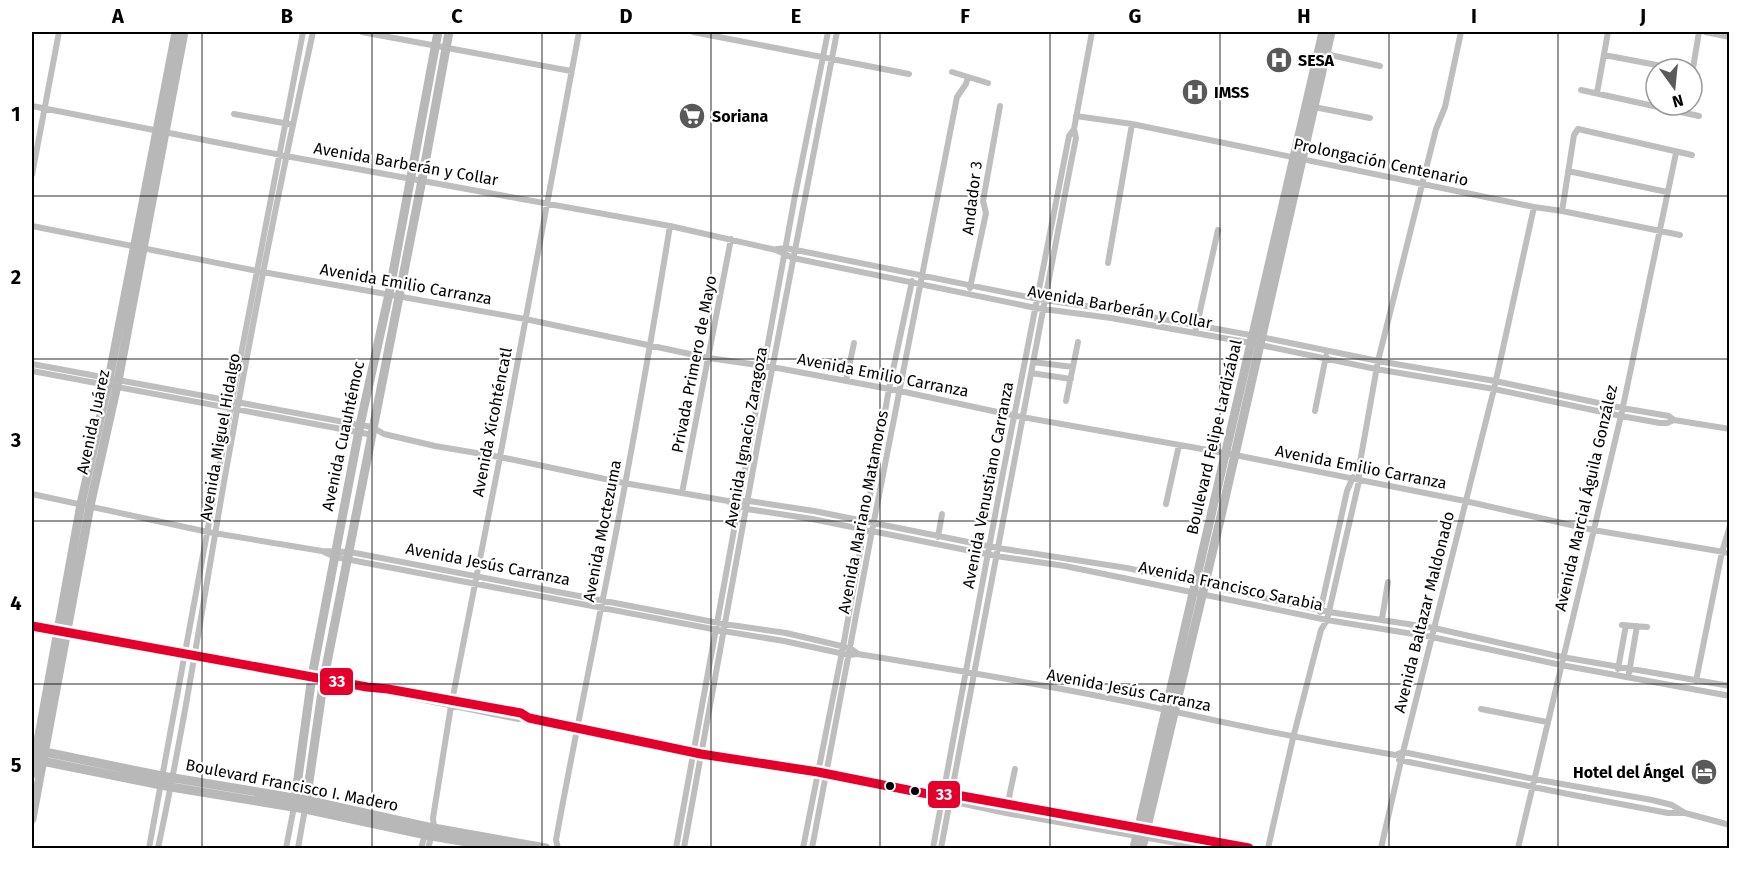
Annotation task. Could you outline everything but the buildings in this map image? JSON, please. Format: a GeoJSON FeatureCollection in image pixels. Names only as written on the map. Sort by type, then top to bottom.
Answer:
{"type":"FeatureCollection","features":[{"type":"Feature","properties":{"kind":"main road","name":"Avenida Juárez"},"geometry":{"type":"LineString","coordinates":[[174,65],[176,32]]}},
{"type":"Feature","properties":{"kind":"main road","name":"Avenida Juárez"},"geometry":{"type":"LineString","coordinates":[[32,774],[63,632],[85,505],[113,383],[174,65],[184,32]]}},
{"type":"Feature","properties":{"kind":"main road","name":"Avenida Cuauhtémoc"},"geometry":{"type":"LineString","coordinates":[[306,804],[324,678],[371,431],[410,178],[438,32]]}},
{"type":"Feature","properties":{"kind":"main road","name":"Avenida Cuauhtémoc"},"geometry":{"type":"LineString","coordinates":[[295,802],[312,676],[359,429],[422,180],[449,32]]}},
{"type":"Feature","properties":{"kind":"main road","name":"Boulevard Felipe Lardizábal"},"geometry":{"type":"LineString","coordinates":[[1298,159],[1314,107],[1322,60],[1323,32]]}},
{"type":"Feature","properties":{"kind":"main road","name":"Boulevard Felipe Lardizábal"},"geometry":{"type":"LineString","coordinates":[[1134,849],[1142,837],[1298,159],[1331,32]]}},
{"type":"Feature","properties":{"kind":"main road","name":"Avenida Juárez"},"geometry":{"type":"LineString","coordinates":[[32,819],[37,755]]}},
{"type":"Feature","properties":{"kind":"main road","name":"Boulevard Francisco I. Madero"},"geometry":{"type":"LineString","coordinates":[[37,755],[167,782],[295,802],[546,849]]}},
{"type":"Feature","properties":{"kind":"main road","name":"Boulevard Francisco I. Madero"},"geometry":{"type":"LineString","coordinates":[[430,829],[503,849]]}},
{"type":"Feature","properties":{"kind":"street"},"geometry":{"type":"LineString","coordinates":[[32,175],[59,32]]}},
{"type":"Feature","properties":{"kind":"street","name":"Avenida Miguel Hidalgo"},"geometry":{"type":"LineString","coordinates":[[149,849],[167,782],[194,655],[229,456],[235,407],[289,124],[303,32]]}},
{"type":"Feature","properties":{"kind":"street","name":"Avenida Miguel Hidalgo"},"geometry":{"type":"LineString","coordinates":[[289,124],[313,32]]}},
{"type":"Feature","properties":{"kind":"street"},"geometry":{"type":"LineString","coordinates":[[362,32],[571,71]]}},
{"type":"Feature","properties":{"kind":"street","name":"Avenida Xicohténcatl"},"geometry":{"type":"LineString","coordinates":[[428,849],[451,703],[500,457],[579,32]]}},
{"type":"Feature","properties":{"kind":"street"},"geometry":{"type":"LineString","coordinates":[[693,32],[711,33],[909,74]]}},
{"type":"Feature","properties":{"kind":"street","name":"Avenida Ignacio Zaragoza"},"geometry":{"type":"LineString","coordinates":[[748,501],[757,405],[828,32]]}},
{"type":"Feature","properties":{"kind":"street","name":"Avenida Ignacio Zaragoza"},"geometry":{"type":"LineString","coordinates":[[684,849],[705,688],[727,564],[742,505],[755,436],[765,406],[837,32]]}},
{"type":"Feature","properties":{"kind":"street","name":"Avenida Venustiano Carranza"},"geometry":{"type":"LineString","coordinates":[[933,849],[1002,478],[1033,363],[1041,300],[1057,216],[1076,138],[1074,129],[1092,32]]}},
{"type":"Feature","properties":{"kind":"street"},"geometry":{"type":"LineString","coordinates":[[1268,849],[1293,738],[1321,630],[1327,620],[1359,481],[1359,468],[1377,365],[1436,129],[1445,107],[1461,32]]}},
{"type":"Feature","properties":{"kind":"street"},"geometry":{"type":"LineString","coordinates":[[1597,93],[1608,32]]}},
{"type":"Feature","properties":{"kind":"street"},"geometry":{"type":"LineString","coordinates":[[1695,57],[1699,32]]}},
{"type":"Feature","properties":{"kind":"street"},"geometry":{"type":"LineString","coordinates":[[1705,32],[1730,37]]}},
{"type":"Feature","properties":{"kind":"street"},"geometry":{"type":"LineString","coordinates":[[1604,55],[1644,63]]}},
{"type":"Feature","properties":{"kind":"street"},"geometry":{"type":"LineString","coordinates":[[298,56],[307,57]]}},
{"type":"Feature","properties":{"kind":"street"},"geometry":{"type":"LineString","coordinates":[[1322,60],[1380,66]]}},
{"type":"Feature","properties":{"kind":"street"},"geometry":{"type":"LineString","coordinates":[[952,72],[988,83]]}},
{"type":"Feature","properties":{"kind":"street","name":"Avenida Mariano Matamoros"},"geometry":{"type":"LineString","coordinates":[[803,849],[831,710],[846,651],[887,458],[957,97],[968,77]]}},
{"type":"Feature","properties":{"kind":"street"},"geometry":{"type":"LineString","coordinates":[[1581,90],[1644,104]]}},
{"type":"Feature","properties":{"kind":"street","name":"Avenida Barberán y Collar"},"geometry":{"type":"LineString","coordinates":[[32,106],[283,155],[548,202],[785,251],[794,250],[1041,300],[1113,310],[1197,326],[1325,359],[1439,373],[1730,429]]}},
{"type":"Feature","properties":{"kind":"street","name":"Andador 3"},"geometry":{"type":"LineString","coordinates":[[969,294],[986,213],[983,201],[1000,106]]}},
{"type":"Feature","properties":{"kind":"street"},"geometry":{"type":"LineString","coordinates":[[1314,107],[1370,118]]}},
{"type":"Feature","properties":{"kind":"street"},"geometry":{"type":"LineString","coordinates":[[234,114],[289,124]]}},
{"type":"Feature","properties":{"kind":"street","name":"Prolongación Centenario"},"geometry":{"type":"LineString","coordinates":[[1076,116],[1132,124],[1680,235]]}},
{"type":"Feature","properties":{"kind":"street"},"geometry":{"type":"LineString","coordinates":[[1108,263],[1132,124]]}},
{"type":"Feature","properties":{"kind":"street"},"geometry":{"type":"LineString","coordinates":[[1562,211],[1574,135],[1578,129],[1692,155]]}},
{"type":"Feature","properties":{"kind":"street","name":"Avenida Marcial Águila González"},"geometry":{"type":"LineString","coordinates":[[1518,849],[1621,416],[1676,153]]}},
{"type":"Feature","properties":{"kind":"street"},"geometry":{"type":"LineString","coordinates":[[1568,171],[1667,192]]}},
{"type":"Feature","properties":{"kind":"street","name":"Avenida Baltazar Maldonado"},"geometry":{"type":"LineString","coordinates":[[1381,849],[1494,385],[1534,207]]}},
{"type":"Feature","properties":{"kind":"street","name":"Avenida Emilio Carranza"},"geometry":{"type":"LineString","coordinates":[[32,226],[260,272],[525,319],[708,358],[764,365],[1019,416],[1229,454],[1466,501],[1593,530],[1730,554]]}},
{"type":"Feature","properties":{"kind":"street","name":"Avenida Moctezuma"},"geometry":{"type":"LineString","coordinates":[[551,849],[556,840],[576,727],[602,604],[670,226]]}},
{"type":"Feature","properties":{"kind":"street"},"geometry":{"type":"LineString","coordinates":[[1195,334],[1218,230]]}},
{"type":"Feature","properties":{"kind":"street","name":"Privada Primero de Mayo"},"geometry":{"type":"LineString","coordinates":[[682,493],[731,239]]}},
{"type":"Feature","properties":{"kind":"street","name":"Avenida Barberán y Collar"},"geometry":{"type":"LineString","coordinates":[[785,251],[793,258],[1040,308],[1111,318],[1195,334],[1256,340],[1327,351],[1437,380],[1494,385],[1554,402],[1660,423],[1674,420]]}},
{"type":"Feature","properties":{"kind":"street"},"geometry":{"type":"LineString","coordinates":[[856,271],[858,263]]}},
{"type":"Feature","properties":{"kind":"street","name":"Avenida Mariano Matamoros"},"geometry":{"type":"LineString","coordinates":[[812,849],[838,711],[877,456],[914,274]]}},
{"type":"Feature","properties":{"kind":"street","name":"Avenida Venustiano Carranza"},"geometry":{"type":"LineString","coordinates":[[941,849],[964,735],[1040,308]]}},
{"type":"Feature","properties":{"kind":"street"},"geometry":{"type":"LineString","coordinates":[[1111,318],[1113,310]]}},
{"type":"Feature","properties":{"kind":"street"},"geometry":{"type":"LineString","coordinates":[[774,313],[782,314]]}},
{"type":"Feature","properties":{"kind":"street"},"geometry":{"type":"LineString","coordinates":[[901,337],[910,339]]}},
{"type":"Feature","properties":{"kind":"street"},"geometry":{"type":"LineString","coordinates":[[1066,401],[1078,342]]}},
{"type":"Feature","properties":{"kind":"street"},"geometry":{"type":"LineString","coordinates":[[846,381],[854,343]]}},
{"type":"Feature","properties":{"kind":"street"},"geometry":{"type":"LineString","coordinates":[[1315,411],[1327,351]]}},
{"type":"Feature","properties":{"kind":"street"},"geometry":{"type":"LineString","coordinates":[[1033,363],[1073,367]]}},
{"type":"Feature","properties":{"kind":"street","name":"Avenida Francisco Sarabia"},"geometry":{"type":"LineString","coordinates":[[32,364],[53,371],[235,407],[286,420],[371,431],[435,446],[728,501],[786,515],[865,525],[873,523],[939,535],[1066,563]]}},
{"type":"Feature","properties":{"kind":"street","name":"Avenida Francisco Sarabia"},"geometry":{"type":"LineString","coordinates":[[32,371],[53,371]]}},
{"type":"Feature","properties":{"kind":"street"},"geometry":{"type":"LineString","coordinates":[[1031,373],[1071,379]]}},
{"type":"Feature","properties":{"kind":"street"},"geometry":{"type":"LineString","coordinates":[[1437,380],[1439,373]]}},
{"type":"Feature","properties":{"kind":"street"},"geometry":{"type":"LineString","coordinates":[[1554,402],[1557,395]]}},
{"type":"Feature","properties":{"kind":"street"},"geometry":{"type":"LineString","coordinates":[[757,405],[765,406]]}},
{"type":"Feature","properties":{"kind":"street","name":"Avenida Miguel Hidalgo"},"geometry":{"type":"LineString","coordinates":[[158,849],[185,654],[217,479],[235,407]]}},
{"type":"Feature","properties":{"kind":"street","name":"Avenida Francisco Sarabia"},"geometry":{"type":"LineString","coordinates":[[235,407],[288,412],[359,429]]}},
{"type":"Feature","properties":{"kind":"street"},"geometry":{"type":"LineString","coordinates":[[286,420],[288,412]]}},
{"type":"Feature","properties":{"kind":"street"},"geometry":{"type":"LineString","coordinates":[[1166,504],[1179,445]]}},
{"type":"Feature","properties":{"kind":"street"},"geometry":{"type":"LineString","coordinates":[[222,455],[229,456]]}},
{"type":"Feature","properties":{"kind":"street"},"geometry":{"type":"LineString","coordinates":[[877,456],[887,458]]}},
{"type":"Feature","properties":{"kind":"street"},"geometry":{"type":"LineString","coordinates":[[1321,630],[1318,618],[1338,530],[1351,480],[1359,468]]}},
{"type":"Feature","properties":{"kind":"street"},"geometry":{"type":"LineString","coordinates":[[1002,478],[1010,479]]}},
{"type":"Feature","properties":{"kind":"street"},"geometry":{"type":"LineString","coordinates":[[217,479],[225,480]]}},
{"type":"Feature","properties":{"kind":"street","name":"Avenida Jesús Carranza"},"geometry":{"type":"LineString","coordinates":[[32,494],[216,534],[349,555],[716,626],[723,631],[846,651]]}},
{"type":"Feature","properties":{"kind":"street","name":"Avenida Francisco Sarabia"},"geometry":{"type":"LineString","coordinates":[[742,505],[748,501],[814,511],[865,525],[872,531],[996,556],[1127,568],[1318,618],[1432,637],[1561,665],[1617,675],[1629,673],[1730,686]]}},
{"type":"Feature","properties":{"kind":"street","name":"Avenida Ignacio Zaragoza"},"geometry":{"type":"LineString","coordinates":[[676,849],[682,812],[713,689],[736,565],[742,505]]}},
{"type":"Feature","properties":{"kind":"street"},"geometry":{"type":"LineString","coordinates":[[786,515],[788,507]]}},
{"type":"Feature","properties":{"kind":"street"},"geometry":{"type":"LineString","coordinates":[[812,519],[814,511]]}},
{"type":"Feature","properties":{"kind":"street"},"geometry":{"type":"LineString","coordinates":[[937,543],[942,514]]}},
{"type":"Feature","properties":{"kind":"street"},"geometry":{"type":"LineString","coordinates":[[1694,688],[1722,552],[1730,526]]}},
{"type":"Feature","properties":{"kind":"street"},"geometry":{"type":"LineString","coordinates":[[1338,530],[1347,532]]}},
{"type":"Feature","properties":{"kind":"street"},"geometry":{"type":"LineString","coordinates":[[727,564],[736,565]]}},
{"type":"Feature","properties":{"kind":"street"},"geometry":{"type":"LineString","coordinates":[[1329,575],[1337,577]]}},
{"type":"Feature","properties":{"kind":"street"},"geometry":{"type":"LineString","coordinates":[[1382,619],[1389,582]]}},
{"type":"Feature","properties":{"kind":"street","name":"Avenida Francisco Sarabia"},"geometry":{"type":"LineString","coordinates":[[1199,588],[1329,612],[1434,628],[1562,657],[1618,667],[1629,673],[1730,696]]}},
{"type":"Feature","properties":{"kind":"street"},"geometry":{"type":"LineString","coordinates":[[976,614],[985,616]]}},
{"type":"Feature","properties":{"kind":"street","name":"Avenida Jesús Carranza"},"geometry":{"type":"LineString","coordinates":[[716,626],[724,624],[786,633],[858,654],[966,672],[1171,711],[1293,738],[1395,755]]}},
{"type":"Feature","properties":{"kind":"street"},"geometry":{"type":"LineString","coordinates":[[1617,675],[1624,625],[1647,627]]}},
{"type":"Feature","properties":{"kind":"street"},"geometry":{"type":"LineString","coordinates":[[32,626],[382,688],[451,703],[521,713],[529,718],[697,753],[818,772],[933,795],[950,802],[1006,813],[1205,848],[1206,840]]}},
{"type":"Feature","properties":{"kind":"street"},"geometry":{"type":"LineString","coordinates":[[1629,673],[1637,626]]}},
{"type":"Feature","properties":{"kind":"street"},"geometry":{"type":"LineString","coordinates":[[784,641],[786,633]]}},
{"type":"Feature","properties":{"kind":"street"},"geometry":{"type":"LineString","coordinates":[[705,688],[713,689]]}},
{"type":"Feature","properties":{"kind":"street"},"geometry":{"type":"LineString","coordinates":[[1481,709],[1547,722]]}},
{"type":"Feature","properties":{"kind":"street"},"geometry":{"type":"LineString","coordinates":[[831,710],[838,711]]}},
{"type":"Feature","properties":{"kind":"street"},"geometry":{"type":"LineString","coordinates":[[955,734],[964,735]]}},
{"type":"Feature","properties":{"kind":"street"},"geometry":{"type":"LineString","coordinates":[[1685,813],[1672,805],[1652,800],[1403,752],[1395,755],[1401,761],[1668,813],[1685,813],[1730,825]]}},
{"type":"Feature","properties":{"kind":"street"},"geometry":{"type":"LineString","coordinates":[[950,757],[959,758]]}},
{"type":"Feature","properties":{"kind":"street"},"geometry":{"type":"LineString","coordinates":[[1006,813],[1015,769]]}},
{"type":"Feature","properties":{"kind":"street"},"geometry":{"type":"LineString","coordinates":[[942,797],[951,794],[1062,814],[1142,837],[1206,840],[1249,849]]}},
{"type":"Feature","properties":{"kind":"street","name":"Avenida Cuauhtémoc"},"geometry":{"type":"LineString","coordinates":[[286,849],[295,802]]}},
{"type":"Feature","properties":{"kind":"street","name":"Avenida Cuauhtémoc"},"geometry":{"type":"LineString","coordinates":[[298,849],[306,804]]}},
{"type":"Feature","properties":{"kind":"street"},"geometry":{"type":"LineString","coordinates":[[682,812],[690,813]]}},
{"type":"Feature","properties":{"kind":"street"},"geometry":{"type":"LineString","coordinates":[[1061,822],[1062,814]]}},
{"type":"Feature","properties":{"kind":"street","name":"Avenida Xicohténcatl"},"geometry":{"type":"LineString","coordinates":[[421,849],[430,829]]}},
{"type":"Feature","properties":{"kind":"street","name":"Avenida Moctezuma"},"geometry":{"type":"LineString","coordinates":[[556,840],[558,849]]}},
{"type":"Feature","properties":{"kind":"transit line","name":"33"},"geometry":{"type":"LineString","coordinates":[[32,626],[521,713],[529,718],[701,754],[818,772],[933,795],[951,794],[1249,848]]}},
{"type":"Feature","properties":{"kind":"place","name":"SESA"},"geometry":{"type":"Point","coordinates":[1279,60]}},
{"type":"Feature","properties":{"kind":"place","name":"IMSS"},"geometry":{"type":"Point","coordinates":[1195,92]}},
{"type":"Feature","properties":{"kind":"place","name":"Soriana"},"geometry":{"type":"Point","coordinates":[692,116]}},
{"type":"Feature","properties":{"kind":"place","name":"Hotel del Ángel"},"geometry":{"type":"Point","coordinates":[1704,772]}}]}
